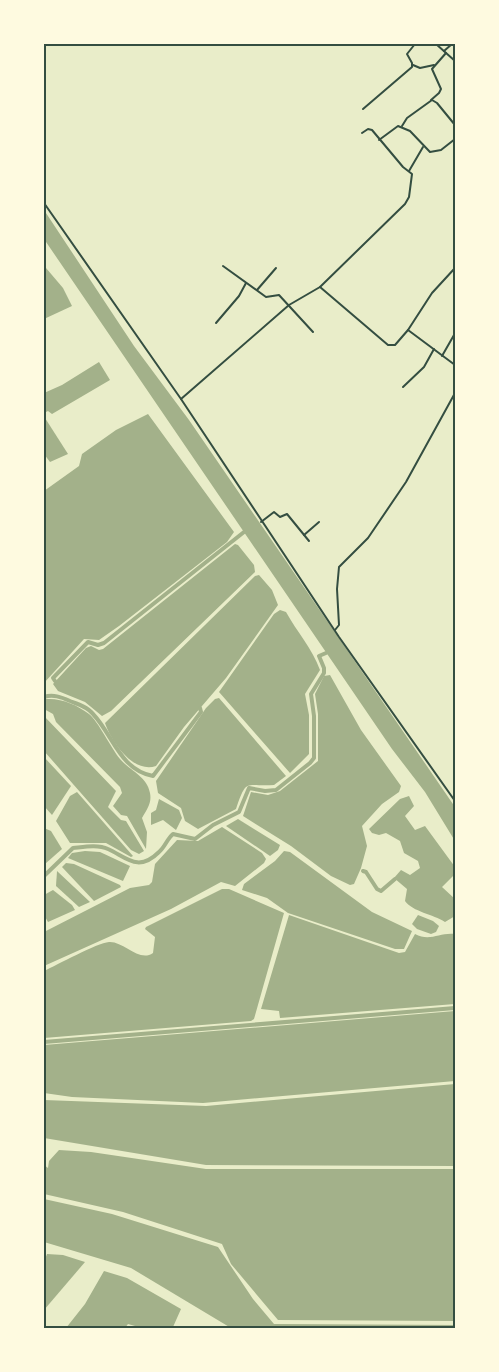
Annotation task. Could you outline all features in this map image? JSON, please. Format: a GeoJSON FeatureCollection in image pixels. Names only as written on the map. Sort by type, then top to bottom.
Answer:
{"type":"FeatureCollection","features":[{"type":"Feature","properties":{"kind":"street"},"geometry":{"type":"LineString","coordinates":[[415,44],[407,54],[413,65],[420,68],[435,65]]}},
{"type":"Feature","properties":{"kind":"street"},"geometry":{"type":"LineString","coordinates":[[436,44],[455,61]]}},
{"type":"Feature","properties":{"kind":"street"},"geometry":{"type":"LineString","coordinates":[[402,126],[407,118],[439,94],[441,89],[432,72],[444,52],[452,44]]}},
{"type":"Feature","properties":{"kind":"street"},"geometry":{"type":"LineString","coordinates":[[364,109],[413,65]]}},
{"type":"Feature","properties":{"kind":"street"},"geometry":{"type":"LineString","coordinates":[[430,101],[437,103],[455,125]]}},
{"type":"Feature","properties":{"kind":"street"},"geometry":{"type":"LineString","coordinates":[[379,140],[395,126],[402,126],[410,131],[423,147],[430,152],[441,150],[455,138]]}},
{"type":"Feature","properties":{"kind":"street"},"geometry":{"type":"LineString","coordinates":[[181,399],[289,305],[320,287],[408,201],[412,176],[409,170],[403,167],[370,129],[362,133]]}},
{"type":"Feature","properties":{"kind":"street"},"geometry":{"type":"LineString","coordinates":[[409,170],[423,147]]}},
{"type":"Feature","properties":{"kind":"street"},"geometry":{"type":"LineString","coordinates":[[44,203],[174,392],[181,399],[261,522],[316,600],[334,630],[455,802]]}},
{"type":"Feature","properties":{"kind":"street"},"geometry":{"type":"LineString","coordinates":[[223,266],[266,296],[279,294],[313,332]]}},
{"type":"Feature","properties":{"kind":"street"},"geometry":{"type":"LineString","coordinates":[[257,290],[276,268]]}},
{"type":"Feature","properties":{"kind":"street"},"geometry":{"type":"LineString","coordinates":[[320,287],[388,345],[395,345],[408,330],[432,294],[455,268]]}},
{"type":"Feature","properties":{"kind":"street"},"geometry":{"type":"LineString","coordinates":[[216,323],[236,300],[246,282]]}},
{"type":"Feature","properties":{"kind":"street"},"geometry":{"type":"LineString","coordinates":[[442,356],[454,335],[455,322]]}},
{"type":"Feature","properties":{"kind":"street"},"geometry":{"type":"LineString","coordinates":[[408,330],[455,365]]}},
{"type":"Feature","properties":{"kind":"street"},"geometry":{"type":"LineString","coordinates":[[403,387],[424,367],[434,349]]}},
{"type":"Feature","properties":{"kind":"street"},"geometry":{"type":"LineString","coordinates":[[334,630],[339,625],[337,589],[339,567],[368,538],[406,482],[455,393]]}},
{"type":"Feature","properties":{"kind":"street"},"geometry":{"type":"LineString","coordinates":[[261,522],[274,512],[282,518],[287,514],[309,541]]}},
{"type":"Feature","properties":{"kind":"street"},"geometry":{"type":"LineString","coordinates":[[304,536],[319,522]]}},
{"type":"Feature","properties":{"kind":"shaded area"},"geometry":{"type":"Polygon","coordinates":[[[44,210],[134,346],[189,420],[455,807],[455,841],[425,792],[392,749],[44,239],[44,210]]]}},
{"type":"Feature","properties":{"kind":"shaded area"},"geometry":{"type":"Polygon","coordinates":[[[44,268],[63,288],[72,306],[44,319],[44,268]]]}},
{"type":"Feature","properties":{"kind":"shaded area"},"geometry":{"type":"Polygon","coordinates":[[[99,362],[110,380],[52,414],[48,411],[44,413],[44,393],[62,385],[99,362]]]}},
{"type":"Feature","properties":{"kind":"shaded area"},"geometry":{"type":"Polygon","coordinates":[[[148,414],[234,532],[227,542],[119,626],[99,640],[84,639],[44,683],[44,491],[79,466],[82,454],[116,430],[148,414]]]}},
{"type":"Feature","properties":{"kind":"shaded area"},"geometry":{"type":"Polygon","coordinates":[[[45,418],[68,454],[50,462],[44,454],[45,418]]]}},
{"type":"Feature","properties":{"kind":"shaded area"},"geometry":{"type":"Polygon","coordinates":[[[235,544],[238,545],[254,565],[255,572],[111,711],[102,716],[85,702],[58,691],[53,684],[86,648],[91,646],[99,650],[103,649],[235,544]]]}},
{"type":"Feature","properties":{"kind":"shaded area"},"geometry":{"type":"Polygon","coordinates":[[[259,575],[272,590],[278,605],[226,678],[184,727],[156,766],[147,767],[131,761],[118,747],[105,723],[255,576],[259,575]]]}},
{"type":"Feature","properties":{"kind":"shaded area"},"geometry":{"type":"Polygon","coordinates":[[[280,610],[286,612],[313,654],[320,670],[305,694],[309,715],[309,754],[290,773],[219,692],[274,614],[280,610]]]}},
{"type":"Feature","properties":{"kind":"shaded area"},"geometry":{"type":"Polygon","coordinates":[[[330,675],[361,730],[401,786],[399,792],[382,804],[362,826],[367,846],[361,868],[354,884],[350,885],[331,876],[291,846],[243,816],[251,792],[268,795],[280,791],[318,761],[318,714],[315,694],[324,676],[330,675]]]}},
{"type":"Feature","properties":{"kind":"shaded area"},"geometry":{"type":"Polygon","coordinates":[[[219,698],[286,776],[274,785],[248,786],[242,792],[236,809],[198,829],[185,821],[181,808],[158,793],[156,781],[206,708],[215,699],[219,698]]]}},
{"type":"Feature","properties":{"kind":"shaded area"},"geometry":{"type":"Polygon","coordinates":[[[46,699],[69,703],[89,714],[120,759],[145,782],[150,793],[149,806],[142,818],[147,832],[146,849],[127,816],[121,815],[113,806],[122,793],[120,787],[56,722],[53,714],[44,709],[44,701],[46,699]]]}},
{"type":"Feature","properties":{"kind":"shaded area"},"geometry":{"type":"Polygon","coordinates":[[[44,716],[116,791],[108,807],[121,820],[126,821],[144,851],[139,854],[131,850],[44,751],[44,716]]]}},
{"type":"Feature","properties":{"kind":"shaded area"},"geometry":{"type":"Polygon","coordinates":[[[44,757],[71,786],[52,815],[44,806],[44,757]]]}},
{"type":"Feature","properties":{"kind":"shaded area"},"geometry":{"type":"Polygon","coordinates":[[[77,792],[133,856],[131,857],[106,843],[70,843],[56,821],[70,796],[77,792]]]}},
{"type":"Feature","properties":{"kind":"shaded area"},"geometry":{"type":"Polygon","coordinates":[[[409,796],[414,806],[405,816],[415,830],[425,826],[455,867],[455,874],[442,887],[455,899],[455,916],[445,922],[409,905],[405,901],[407,889],[394,878],[401,870],[410,875],[420,868],[418,861],[404,853],[400,841],[386,833],[379,835],[372,833],[369,829],[400,799],[409,796]]]}},
{"type":"Feature","properties":{"kind":"shaded area"},"geometry":{"type":"Polygon","coordinates":[[[159,799],[179,810],[182,818],[176,830],[163,820],[151,825],[151,813],[156,810],[159,799]]]}},
{"type":"Feature","properties":{"kind":"shaded area"},"geometry":{"type":"Polygon","coordinates":[[[238,819],[280,845],[278,850],[270,856],[226,826],[238,819]]]}},
{"type":"Feature","properties":{"kind":"shaded area"},"geometry":{"type":"Polygon","coordinates":[[[222,827],[262,853],[266,859],[264,863],[235,886],[221,882],[171,909],[44,966],[44,932],[130,888],[149,885],[152,882],[155,864],[177,840],[198,841],[222,827]]]}},
{"type":"Feature","properties":{"kind":"shaded area"},"geometry":{"type":"Polygon","coordinates":[[[44,828],[51,831],[62,849],[45,864],[44,828]]]}},
{"type":"Feature","properties":{"kind":"shaded area"},"geometry":{"type":"Polygon","coordinates":[[[85,851],[100,852],[130,866],[123,881],[68,858],[72,853],[85,851]]]}},
{"type":"Feature","properties":{"kind":"shaded area"},"geometry":{"type":"Polygon","coordinates":[[[284,851],[290,852],[372,912],[412,931],[404,949],[395,949],[288,913],[267,898],[242,890],[244,884],[275,861],[284,851]]]}},
{"type":"Feature","properties":{"kind":"shaded area"},"geometry":{"type":"Polygon","coordinates":[[[66,863],[74,864],[121,887],[94,901],[62,867],[66,863]]]}},
{"type":"Feature","properties":{"kind":"shaded area"},"geometry":{"type":"Polygon","coordinates":[[[57,871],[90,902],[79,907],[56,886],[57,871]]]}},
{"type":"Feature","properties":{"kind":"shaded area"},"geometry":{"type":"Polygon","coordinates":[[[222,889],[229,889],[284,913],[254,1019],[251,1021],[44,1038],[44,971],[87,950],[109,942],[120,945],[137,954],[148,955],[153,953],[155,937],[145,929],[146,927],[222,889]]]}},
{"type":"Feature","properties":{"kind":"shaded area"},"geometry":{"type":"Polygon","coordinates":[[[53,890],[72,905],[75,910],[48,922],[44,915],[44,895],[53,890]]]}},
{"type":"Feature","properties":{"kind":"shaded area"},"geometry":{"type":"Polygon","coordinates":[[[289,915],[399,953],[405,952],[415,934],[430,937],[455,934],[455,1004],[280,1018],[279,1011],[261,1009],[289,915]]]}},
{"type":"Feature","properties":{"kind":"shaded area"},"geometry":{"type":"Polygon","coordinates":[[[418,915],[433,921],[439,926],[436,932],[431,934],[417,929],[412,924],[418,915]]]}},
{"type":"Feature","properties":{"kind":"shaded area"},"geometry":{"type":"Polygon","coordinates":[[[455,1011],[455,1081],[203,1103],[72,1097],[44,1093],[44,1045],[455,1011]]]}},
{"type":"Feature","properties":{"kind":"shaded area"},"geometry":{"type":"Polygon","coordinates":[[[455,1084],[455,1166],[206,1165],[44,1138],[44,1100],[206,1106],[455,1084]]]}},
{"type":"Feature","properties":{"kind":"shaded area"},"geometry":{"type":"Polygon","coordinates":[[[59,1150],[91,1152],[206,1169],[455,1169],[455,1321],[278,1320],[231,1264],[222,1244],[123,1212],[44,1194],[44,1165],[48,1168],[49,1161],[59,1150]]]}},
{"type":"Feature","properties":{"kind":"shaded area"},"geometry":{"type":"Polygon","coordinates":[[[44,1199],[112,1214],[218,1247],[253,1299],[274,1324],[455,1325],[455,1328],[231,1328],[131,1268],[44,1242],[44,1199]]]}},
{"type":"Feature","properties":{"kind":"shaded area"},"geometry":{"type":"Polygon","coordinates":[[[47,1254],[63,1255],[85,1262],[44,1310],[44,1262],[47,1254]]]}},
{"type":"Feature","properties":{"kind":"shaded area"},"geometry":{"type":"Polygon","coordinates":[[[104,1271],[127,1278],[181,1309],[173,1327],[142,1328],[128,1324],[125,1328],[66,1328],[85,1304],[104,1271]]]}},
{"type":"Feature","properties":{"kind":"waterway"},"geometry":{"type":"LineString","coordinates":[[55,681],[53,678],[88,642],[98,645],[104,643],[244,532]]}},
{"type":"Feature","properties":{"kind":"waterway"},"geometry":{"type":"LineString","coordinates":[[44,876],[73,848],[100,847],[132,861],[145,862],[161,850],[173,834],[195,839],[213,825],[239,812],[249,788],[265,791],[276,790],[314,758],[314,716],[311,694],[324,673],[319,656],[326,653]]}},
{"type":"Feature","properties":{"kind":"waterway"},"geometry":{"type":"LineString","coordinates":[[44,697],[60,697],[88,709],[100,722],[125,759],[133,767],[153,776],[201,712],[200,708]]}},
{"type":"Feature","properties":{"kind":"waterway"},"geometry":{"type":"LineString","coordinates":[[363,871],[366,872],[377,889],[381,891],[395,879]]}},
{"type":"Feature","properties":{"kind":"waterway"},"geometry":{"type":"LineString","coordinates":[[44,1042],[455,1008]]}}]}
